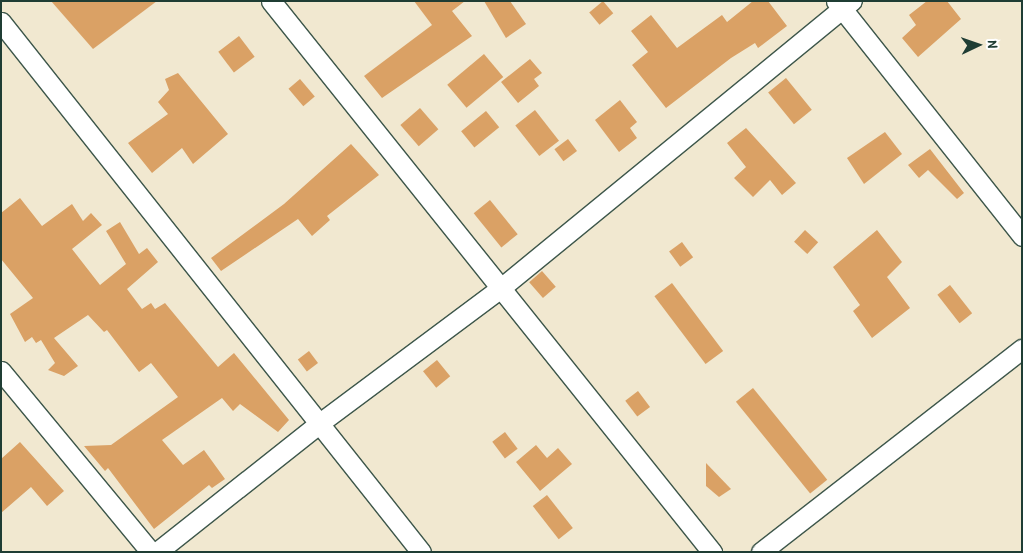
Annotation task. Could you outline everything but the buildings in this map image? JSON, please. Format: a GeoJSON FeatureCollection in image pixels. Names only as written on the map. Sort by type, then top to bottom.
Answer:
{"type":"FeatureCollection","features":[{"type":"Feature","properties":{"kind":"street"},"geometry":{"type":"LineString","coordinates":[[271,1],[502,287],[712,552]]}},
{"type":"Feature","properties":{"kind":"street"},"geometry":{"type":"LineString","coordinates":[[157,552],[321,422],[502,287],[844,4],[1022,236]]}},
{"type":"Feature","properties":{"kind":"street"},"geometry":{"type":"LineString","coordinates":[[1,22],[321,422],[421,552]]}},
{"type":"Feature","properties":{"kind":"street"},"geometry":{"type":"LineString","coordinates":[[761,552],[1022,349]]}},
{"type":"Feature","properties":{"kind":"street"},"geometry":{"type":"LineString","coordinates":[[1,371],[151,552]]}}]}
